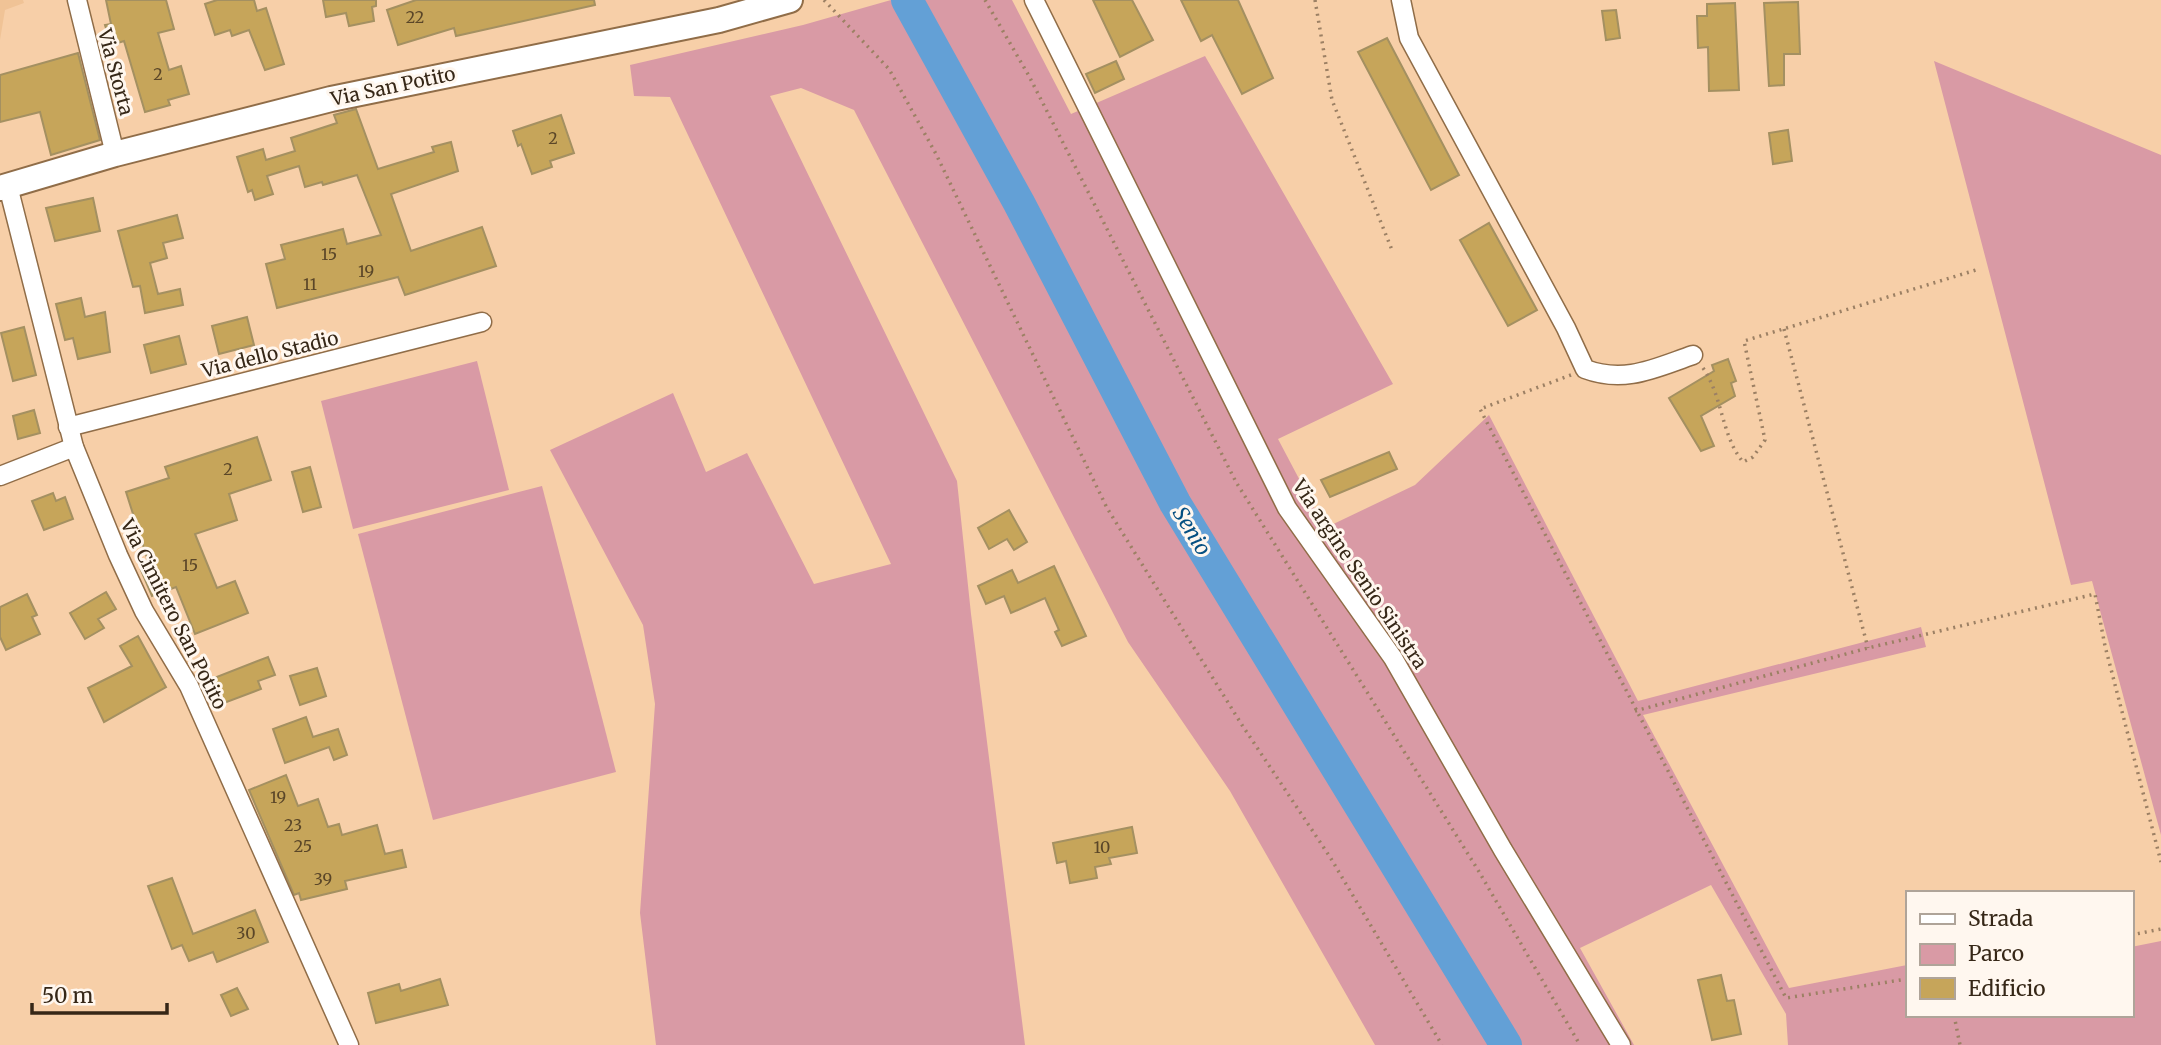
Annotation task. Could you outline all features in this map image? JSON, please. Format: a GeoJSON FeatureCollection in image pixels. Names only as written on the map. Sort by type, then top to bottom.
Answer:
{"type":"FeatureCollection","features":[{"type":"Feature","properties":{"kind":"street","name":"Via Storta"},"geometry":{"type":"LineString","coordinates":[[77,0],[115,154]]}},
{"type":"Feature","properties":{"kind":"street","name":"Via San Potito"},"geometry":{"type":"LineString","coordinates":[[4,187],[115,154],[354,93],[719,20],[790,0]]}},
{"type":"Feature","properties":{"kind":"street","name":"Via argine Senio Sinistra"},"geometry":{"type":"LineString","coordinates":[[1034,0],[1287,508],[1393,657],[1503,850],[1621,1045]]}},
{"type":"Feature","properties":{"kind":"street"},"geometry":{"type":"LineString","coordinates":[[1401,0],[1409,38],[1566,328],[1585,369],[1611,377],[1633,375],[1693,355]]}},
{"type":"Feature","properties":{"kind":"street","name":"Via Cimitero San Potito"},"geometry":{"type":"LineString","coordinates":[[4,187],[74,447],[118,555],[145,611],[189,686],[349,1045]]}},
{"type":"Feature","properties":{"kind":"street","name":"Via dello Stadio"},"geometry":{"type":"LineString","coordinates":[[68,428],[482,322]]}},
{"type":"Feature","properties":{"kind":"street"},"geometry":{"type":"LineString","coordinates":[[0,476],[74,447]]}},
{"type":"Feature","properties":{"kind":"path"},"geometry":{"type":"LineString","coordinates":[[824,0],[889,69],[936,154],[1107,508],[1242,725],[1330,857],[1442,1045]]}},
{"type":"Feature","properties":{"kind":"path"},"geometry":{"type":"LineString","coordinates":[[985,0],[1035,88],[1236,482],[1478,870],[1580,1045]]}},
{"type":"Feature","properties":{"kind":"path"},"geometry":{"type":"LineString","coordinates":[[1315,0],[1332,100],[1392,250]]}},
{"type":"Feature","properties":{"kind":"path"},"geometry":{"type":"LineString","coordinates":[[1693,355],[1712,381],[1733,449],[1743,462],[1753,457],[1765,440],[1744,341],[1976,270]]}},
{"type":"Feature","properties":{"kind":"path"},"geometry":{"type":"LineString","coordinates":[[1784,329],[1868,648]]}},
{"type":"Feature","properties":{"kind":"path"},"geometry":{"type":"LineString","coordinates":[[1585,369],[1480,409],[1635,712],[1786,998],[1906,979]]}},
{"type":"Feature","properties":{"kind":"path"},"geometry":{"type":"LineString","coordinates":[[1635,712],[1868,648],[2095,594],[2105,646],[2161,862]]}},
{"type":"Feature","properties":{"kind":"path"},"geometry":{"type":"LineString","coordinates":[[2133,935],[2161,929]]}},
{"type":"Feature","properties":{"kind":"path"},"geometry":{"type":"LineString","coordinates":[[1954,1017],[1960,1045]]}},
{"type":"Feature","properties":{"kind":"shaded area"},"geometry":{"type":"Polygon","coordinates":[[[0,0],[23,0],[24,3],[5,10],[0,40],[0,0]]]}},
{"type":"Feature","properties":{"kind":"green space"},"geometry":{"type":"Polygon","coordinates":[[[891,0],[1012,0],[1071,114],[1205,56],[1393,384],[1278,439],[1325,528],[1415,485],[1489,415],[1638,701],[1921,627],[1926,647],[1643,715],[1789,988],[1906,965],[1906,1017],[2133,1017],[2133,947],[2161,941],[2161,1045],[1788,1045],[1786,1014],[1711,885],[1580,948],[1634,1045],[1375,1045],[1230,791],[1128,642],[854,110],[801,88],[770,96],[957,481],[1025,1045],[656,1045],[640,913],[655,704],[643,625],[550,450],[673,393],[706,472],[747,453],[814,584],[891,564],[670,97],[634,96],[630,65],[803,25],[891,0]]]}},
{"type":"Feature","properties":{"kind":"green space"},"geometry":{"type":"Polygon","coordinates":[[[1934,61],[2161,155],[2161,835],[2092,581],[2071,585],[1934,61]]]}},
{"type":"Feature","properties":{"kind":"green space"},"geometry":{"type":"Polygon","coordinates":[[[477,361],[509,490],[353,529],[321,401],[477,361]]]}},
{"type":"Feature","properties":{"kind":"green space"},"geometry":{"type":"Polygon","coordinates":[[[542,486],[616,772],[433,820],[358,534],[542,486]]]}},
{"type":"Feature","properties":{"kind":"building"},"geometry":{"type":"Polygon","coordinates":[[[106,0],[166,0],[174,29],[158,33],[169,70],[181,66],[189,94],[168,100],[170,105],[145,112],[124,41],[111,45],[105,25],[111,24],[106,0]]]}},
{"type":"Feature","properties":{"kind":"building"},"geometry":{"type":"Polygon","coordinates":[[[217,0],[254,0],[257,11],[266,8],[284,64],[265,70],[249,30],[232,36],[230,30],[215,35],[205,4],[217,0]]]}},
{"type":"Feature","properties":{"kind":"building"},"geometry":{"type":"Polygon","coordinates":[[[323,0],[376,0],[376,6],[372,7],[374,21],[349,26],[346,13],[326,17],[323,0]]]}},
{"type":"Feature","properties":{"kind":"building"},"geometry":{"type":"Polygon","coordinates":[[[416,0],[594,0],[595,5],[456,36],[454,28],[398,45],[387,10],[416,0]]]}},
{"type":"Feature","properties":{"kind":"building"},"geometry":{"type":"Polygon","coordinates":[[[1093,0],[1132,0],[1153,40],[1120,57],[1093,0]]]}},
{"type":"Feature","properties":{"kind":"building"},"geometry":{"type":"Polygon","coordinates":[[[1181,0],[1238,0],[1273,78],[1242,94],[1212,35],[1201,41],[1181,0]]]}},
{"type":"Feature","properties":{"kind":"building"},"geometry":{"type":"Polygon","coordinates":[[[1798,2],[1800,54],[1784,54],[1784,85],[1769,86],[1764,3],[1798,2]]]}},
{"type":"Feature","properties":{"kind":"building"},"geometry":{"type":"Polygon","coordinates":[[[1735,3],[1739,90],[1709,91],[1708,47],[1698,48],[1697,16],[1707,16],[1707,4],[1735,3]]]}},
{"type":"Feature","properties":{"kind":"building"},"geometry":{"type":"Polygon","coordinates":[[[1616,10],[1620,38],[1606,40],[1602,11],[1616,10]]]}},
{"type":"Feature","properties":{"kind":"building"},"geometry":{"type":"Polygon","coordinates":[[[1387,38],[1459,175],[1431,190],[1358,52],[1387,38]]]}},
{"type":"Feature","properties":{"kind":"building"},"geometry":{"type":"Polygon","coordinates":[[[78,53],[100,140],[51,155],[40,112],[0,122],[0,75],[78,53]]]}},
{"type":"Feature","properties":{"kind":"building"},"geometry":{"type":"Polygon","coordinates":[[[1116,61],[1124,79],[1095,93],[1086,74],[1116,61]]]}},
{"type":"Feature","properties":{"kind":"building"},"geometry":{"type":"Polygon","coordinates":[[[356,109],[378,169],[434,152],[432,147],[451,142],[458,171],[391,194],[411,251],[482,227],[496,266],[405,295],[398,277],[277,308],[266,264],[285,259],[281,245],[343,229],[347,244],[381,235],[357,175],[305,187],[299,166],[267,176],[273,194],[255,200],[252,190],[248,192],[237,157],[263,149],[266,160],[295,151],[291,138],[337,123],[334,115],[356,109]]]}},
{"type":"Feature","properties":{"kind":"building"},"geometry":{"type":"Polygon","coordinates":[[[561,115],[574,153],[550,161],[552,167],[532,174],[513,131],[561,115]]]}},
{"type":"Feature","properties":{"kind":"building"},"geometry":{"type":"Polygon","coordinates":[[[1788,130],[1792,161],[1773,164],[1769,133],[1788,130]]]}},
{"type":"Feature","properties":{"kind":"building"},"geometry":{"type":"Polygon","coordinates":[[[93,198],[100,231],[55,241],[46,208],[93,198]]]}},
{"type":"Feature","properties":{"kind":"building"},"geometry":{"type":"Polygon","coordinates":[[[177,215],[183,238],[163,243],[167,258],[150,263],[158,294],[180,289],[183,305],[145,313],[140,286],[133,287],[118,231],[177,215]]]}},
{"type":"Feature","properties":{"kind":"building"},"geometry":{"type":"Polygon","coordinates":[[[1489,223],[1537,310],[1508,326],[1460,240],[1489,223]]]}},
{"type":"Feature","properties":{"kind":"building"},"geometry":{"type":"Polygon","coordinates":[[[81,298],[85,317],[105,312],[110,352],[78,359],[73,338],[65,340],[56,304],[81,298]]]}},
{"type":"Feature","properties":{"kind":"building"},"geometry":{"type":"Polygon","coordinates":[[[247,317],[254,345],[219,354],[212,326],[247,317]]]}},
{"type":"Feature","properties":{"kind":"building"},"geometry":{"type":"Polygon","coordinates":[[[24,327],[36,375],[13,381],[1,333],[24,327]]]}},
{"type":"Feature","properties":{"kind":"building"},"geometry":{"type":"Polygon","coordinates":[[[179,336],[186,364],[151,373],[144,345],[179,336]]]}},
{"type":"Feature","properties":{"kind":"building"},"geometry":{"type":"Polygon","coordinates":[[[1728,359],[1736,381],[1731,383],[1735,396],[1701,416],[1714,446],[1701,451],[1669,398],[1714,371],[1712,365],[1728,359]]]}},
{"type":"Feature","properties":{"kind":"building"},"geometry":{"type":"Polygon","coordinates":[[[34,410],[40,433],[18,439],[13,416],[34,410]]]}},
{"type":"Feature","properties":{"kind":"building"},"geometry":{"type":"Polygon","coordinates":[[[257,437],[271,480],[229,494],[237,520],[195,534],[217,588],[235,581],[248,613],[195,634],[176,587],[152,596],[141,570],[150,567],[126,492],[169,478],[165,467],[257,437]]]}},
{"type":"Feature","properties":{"kind":"building"},"geometry":{"type":"Polygon","coordinates":[[[1389,452],[1397,469],[1330,497],[1321,480],[1389,452]]]}},
{"type":"Feature","properties":{"kind":"building"},"geometry":{"type":"Polygon","coordinates":[[[310,467],[321,507],[303,512],[292,472],[310,467]]]}},
{"type":"Feature","properties":{"kind":"building"},"geometry":{"type":"Polygon","coordinates":[[[53,493],[56,501],[65,497],[73,519],[44,530],[32,501],[53,493]]]}},
{"type":"Feature","properties":{"kind":"building"},"geometry":{"type":"Polygon","coordinates":[[[1009,510],[1027,542],[1014,550],[1007,539],[989,549],[978,528],[1009,510]]]}},
{"type":"Feature","properties":{"kind":"building"},"geometry":{"type":"Polygon","coordinates":[[[1054,566],[1086,636],[1062,646],[1055,632],[1059,630],[1045,598],[1011,613],[1004,596],[986,604],[978,586],[1012,570],[1018,583],[1054,566]]]}},
{"type":"Feature","properties":{"kind":"building"},"geometry":{"type":"Polygon","coordinates":[[[106,592],[116,609],[98,619],[104,628],[85,639],[70,613],[106,592]]]}},
{"type":"Feature","properties":{"kind":"building"},"geometry":{"type":"Polygon","coordinates":[[[27,594],[37,615],[32,617],[40,634],[6,650],[0,637],[0,607],[27,594]]]}},
{"type":"Feature","properties":{"kind":"building"},"geometry":{"type":"Polygon","coordinates":[[[138,636],[166,687],[104,722],[88,688],[132,666],[120,646],[138,636]]]}},
{"type":"Feature","properties":{"kind":"building"},"geometry":{"type":"Polygon","coordinates":[[[268,657],[275,675],[258,681],[261,689],[224,703],[214,678],[268,657]]]}},
{"type":"Feature","properties":{"kind":"building"},"geometry":{"type":"Polygon","coordinates":[[[317,668],[326,696],[300,705],[290,676],[317,668]]]}},
{"type":"Feature","properties":{"kind":"building"},"geometry":{"type":"Polygon","coordinates":[[[306,717],[313,737],[338,729],[347,755],[334,760],[329,747],[285,763],[273,729],[306,717]]]}},
{"type":"Feature","properties":{"kind":"building"},"geometry":{"type":"Polygon","coordinates":[[[286,775],[298,806],[318,799],[328,827],[339,824],[342,835],[377,825],[385,854],[402,850],[406,867],[345,881],[347,889],[301,900],[299,893],[294,895],[249,790],[286,775]]]}},
{"type":"Feature","properties":{"kind":"building"},"geometry":{"type":"Polygon","coordinates":[[[1132,827],[1137,853],[1109,858],[1111,864],[1095,867],[1097,878],[1070,883],[1066,861],[1057,863],[1053,843],[1132,827]]]}},
{"type":"Feature","properties":{"kind":"building"},"geometry":{"type":"Polygon","coordinates":[[[172,878],[193,934],[255,910],[268,942],[217,962],[213,952],[189,961],[182,945],[172,949],[148,886],[172,878]]]}},
{"type":"Feature","properties":{"kind":"building"},"geometry":{"type":"Polygon","coordinates":[[[1721,975],[1727,1001],[1734,1000],[1741,1034],[1712,1040],[1698,980],[1721,975]]]}},
{"type":"Feature","properties":{"kind":"building"},"geometry":{"type":"Polygon","coordinates":[[[440,979],[448,1005],[376,1023],[368,993],[399,984],[401,991],[440,979]]]}},
{"type":"Feature","properties":{"kind":"building"},"geometry":{"type":"Polygon","coordinates":[[[237,988],[248,1009],[231,1016],[221,995],[237,988]]]}},
{"type":"Feature","properties":{"kind":"waterway","name":"Senio"},"geometry":{"type":"LineString","coordinates":[[907,0],[1019,203],[1175,503],[1506,1045]]}}]}
